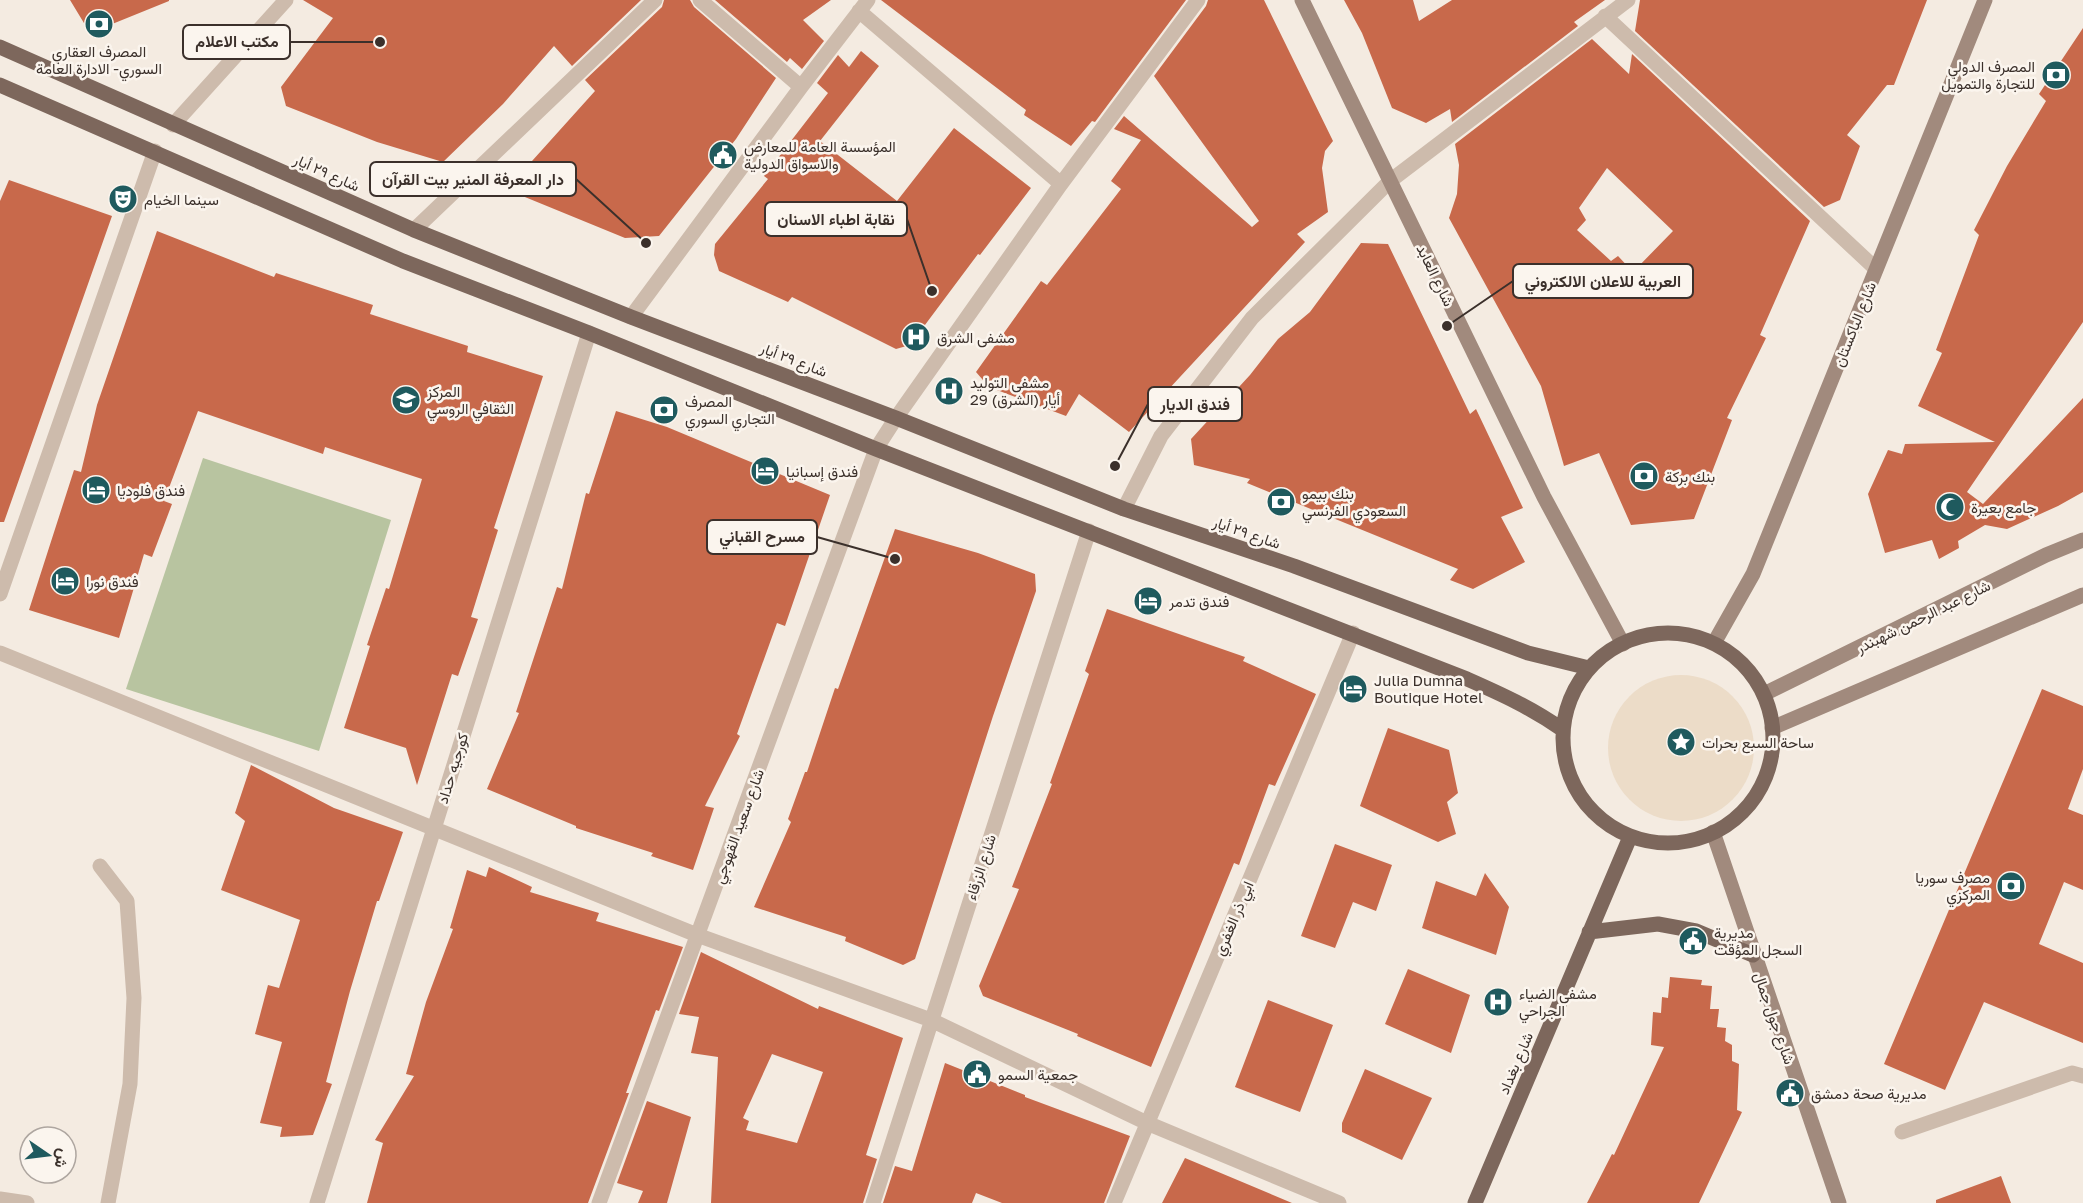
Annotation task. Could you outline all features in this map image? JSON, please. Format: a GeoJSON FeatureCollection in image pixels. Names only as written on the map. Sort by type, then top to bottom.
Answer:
{"type":"FeatureCollection","features":[{"type":"Feature","properties":{"kind":"main road","name":"شارع العابد"},"geometry":{"type":"LineString","coordinates":[[1302,0],[1544,497],[1623,644]]}},
{"type":"Feature","properties":{"kind":"main road","name":"شارع الباكستان"},"geometry":{"type":"LineString","coordinates":[[1714,643],[1753,574],[1985,0]]}},
{"type":"Feature","properties":{"kind":"main road","name":"شارع ٢٩ أيار"},"geometry":{"type":"LineString","coordinates":[[0,47],[414,230],[631,317],[896,417],[1124,509],[1294,566],[1528,653],[1588,668]]}},
{"type":"Feature","properties":{"kind":"main road"},"geometry":{"type":"LineString","coordinates":[[0,85],[403,261],[876,449],[1353,633],[1513,699],[1539,713],[1563,730]]}},
{"type":"Feature","properties":{"kind":"main road","name":"شارع عبد الرحمن شهبندر"},"geometry":{"type":"LineString","coordinates":[[1764,694],[2046,555],[2083,540]]}},
{"type":"Feature","properties":{"kind":"main road"},"geometry":{"type":"LineString","coordinates":[[1772,728],[2083,595]]}},
{"type":"Feature","properties":{"kind":"main road"},"geometry":{"type":"LineString","coordinates":[[1680,633],[1714,643],[1743,664],[1764,694],[1772,728],[1770,764],[1756,796],[1731,822],[1700,839],[1665,844],[1630,837],[1601,820],[1578,795],[1565,764],[1563,730],[1571,697],[1588,668],[1615,647],[1647,635],[1680,633]]}},
{"type":"Feature","properties":{"kind":"main road","name":"شارع جول جمال"},"geometry":{"type":"LineString","coordinates":[[1713,832],[1839,1203]]}},
{"type":"Feature","properties":{"kind":"main road","name":"شارع بغداد"},"geometry":{"type":"LineString","coordinates":[[1475,1203],[1630,837]]}},
{"type":"Feature","properties":{"kind":"main road"},"geometry":{"type":"LineString","coordinates":[[1589,932],[1658,924],[1696,931],[1753,955]]}},
{"type":"Feature","properties":{"kind":"street"},"geometry":{"type":"LineString","coordinates":[[173,125],[285,0]]}},
{"type":"Feature","properties":{"kind":"street"},"geometry":{"type":"LineString","coordinates":[[414,230],[655,0]]}},
{"type":"Feature","properties":{"kind":"street"},"geometry":{"type":"LineString","coordinates":[[700,0],[801,87]]}},
{"type":"Feature","properties":{"kind":"street","name":"شارع سعيد القهوجي"},"geometry":{"type":"LineString","coordinates":[[599,1203],[876,449],[896,417],[1061,184],[1198,0]]}},
{"type":"Feature","properties":{"kind":"street"},"geometry":{"type":"LineString","coordinates":[[1124,509],[1161,436],[1252,318],[1390,181],[1628,0]]}},
{"type":"Feature","properties":{"kind":"street"},"geometry":{"type":"LineString","coordinates":[[631,317],[864,5],[1061,184]]}},
{"type":"Feature","properties":{"kind":"street"},"geometry":{"type":"LineString","coordinates":[[1605,16],[1876,269]]}},
{"type":"Feature","properties":{"kind":"street"},"geometry":{"type":"LineString","coordinates":[[0,594],[155,152]]}},
{"type":"Feature","properties":{"kind":"street","name":"كورجيه حداد"},"geometry":{"type":"LineString","coordinates":[[317,1203],[588,333]]}},
{"type":"Feature","properties":{"kind":"street","name":"شارع الزرقاء"},"geometry":{"type":"LineString","coordinates":[[873,1203],[1089,531]]}},
{"type":"Feature","properties":{"kind":"street","name":"ابي ذر الغفري"},"geometry":{"type":"LineString","coordinates":[[1114,1203],[1353,633]]}},
{"type":"Feature","properties":{"kind":"street"},"geometry":{"type":"LineString","coordinates":[[0,653],[697,935],[930,1020],[1147,1123],[1339,1203]]}},
{"type":"Feature","properties":{"kind":"street"},"geometry":{"type":"LineString","coordinates":[[100,866],[127,901],[134,998],[130,1084],[108,1203]]}},
{"type":"Feature","properties":{"kind":"street"},"geometry":{"type":"LineString","coordinates":[[1902,1132],[2072,1073],[2083,1076]]}},
{"type":"Feature","properties":{"kind":"street"},"geometry":{"type":"LineString","coordinates":[[0,1198],[27,1203]]}},
{"type":"Feature","properties":{"kind":"green space"},"geometry":{"type":"Polygon","coordinates":[[[203,458],[391,520],[319,751],[126,689],[203,458]]]}},
{"type":"Feature","properties":{"kind":"shaded area","name":"ساحة السبع بحرات"},"geometry":{"type":"Polygon","coordinates":[[[1681,675],[1709,680],[1733,696],[1749,720],[1754,748],[1749,776],[1733,800],[1709,816],[1681,821],[1653,816],[1629,800],[1613,776],[1608,748],[1613,720],[1629,696],[1653,680],[1681,675]]]}},
{"type":"Feature","properties":{"kind":"building","name":"المصرف العقاري السوري- الادارة العامة"},"geometry":{"type":"Polygon","coordinates":[[[70,0],[169,0],[169,1],[90,33],[70,0]]]}},
{"type":"Feature","properties":{"kind":"building"},"geometry":{"type":"Polygon","coordinates":[[[303,0],[641,0],[572,66],[554,46],[503,104],[443,162],[377,142],[286,106],[281,87],[333,18],[303,0]]]}},
{"type":"Feature","properties":{"kind":"building"},"geometry":{"type":"Polygon","coordinates":[[[664,0],[690,0],[694,7],[776,78],[736,139],[659,236],[625,238],[520,195],[514,181],[595,91],[585,80],[662,7],[664,0]]]}},
{"type":"Feature","properties":{"kind":"building"},"geometry":{"type":"Polygon","coordinates":[[[715,0],[831,0],[803,20],[824,41],[802,69],[790,58],[787,62],[715,0]]]}},
{"type":"Feature","properties":{"kind":"building"},"geometry":{"type":"Polygon","coordinates":[[[881,0],[1186,0],[1095,122],[1092,121],[1071,146],[1024,115],[1026,110],[881,0]]]}},
{"type":"Feature","properties":{"kind":"building"},"geometry":{"type":"Polygon","coordinates":[[[1208,0],[1264,0],[1333,141],[1325,151],[1322,168],[1328,212],[1297,234],[1305,242],[1129,432],[1079,394],[1066,416],[989,387],[976,372],[1041,281],[1047,285],[1121,189],[1111,181],[1141,140],[1114,129],[1124,116],[1252,227],[1259,221],[1154,76],[1206,6],[1208,0]]]}},
{"type":"Feature","properties":{"kind":"building"},"geometry":{"type":"Polygon","coordinates":[[[1344,0],[1413,0],[1419,21],[1452,0],[1605,0],[1574,22],[1578,26],[1452,122],[1450,109],[1426,123],[1392,108],[1362,33],[1344,0]]]}},
{"type":"Feature","properties":{"kind":"building"},"geometry":{"type":"Polygon","coordinates":[[[1640,0],[1927,0],[1894,85],[1887,85],[1847,135],[1860,146],[1840,200],[1824,207],[1635,31],[1640,0]]]}},
{"type":"Feature","properties":{"kind":"building"},"geometry":{"type":"Polygon","coordinates":[[[2083,28],[2083,322],[1967,492],[1983,504],[2083,398],[2083,492],[2007,529],[1985,525],[1958,541],[1959,548],[1939,559],[1932,540],[1885,553],[1868,494],[1888,450],[1902,454],[1905,444],[1995,442],[1918,406],[1942,353],[1936,350],[1979,235],[1974,230],[2007,166],[2046,101],[2039,94],[2083,28]]]}},
{"type":"Feature","properties":{"kind":"building"},"geometry":{"type":"Polygon","coordinates":[[[1592,39],[1629,74],[1632,54],[1810,221],[1760,335],[1766,338],[1727,418],[1732,420],[1694,519],[1631,525],[1599,453],[1564,466],[1541,386],[1449,218],[1457,194],[1459,165],[1455,144],[1592,39]],[[1607,168],[1579,208],[1586,220],[1577,230],[1611,261],[1618,256],[1633,272],[1673,231],[1607,168]]]}},
{"type":"Feature","properties":{"kind":"building"},"geometry":{"type":"Polygon","coordinates":[[[861,51],[879,66],[820,141],[897,201],[954,128],[1031,188],[910,345],[896,349],[792,297],[788,302],[719,271],[714,255],[715,244],[768,179],[764,176],[828,93],[817,83],[838,55],[849,67],[861,51]]]}},
{"type":"Feature","properties":{"kind":"building"},"geometry":{"type":"Polygon","coordinates":[[[9,180],[112,216],[4,522],[0,522],[0,201],[9,180]]]}},
{"type":"Feature","properties":{"kind":"building"},"geometry":{"type":"Polygon","coordinates":[[[157,231],[274,277],[276,273],[373,305],[370,314],[468,346],[467,352],[543,376],[494,528],[498,530],[471,617],[478,619],[458,676],[452,674],[417,785],[406,748],[344,728],[370,646],[367,645],[386,588],[389,589],[422,479],[325,447],[323,454],[198,411],[164,501],[172,504],[152,557],[144,554],[119,638],[29,610],[74,470],[81,472],[97,405],[157,231]]]}},
{"type":"Feature","properties":{"kind":"building"},"geometry":{"type":"Polygon","coordinates":[[[1361,243],[1388,244],[1470,414],[1476,409],[1523,508],[1501,517],[1525,562],[1473,589],[1450,580],[1458,569],[1247,483],[1250,479],[1194,465],[1191,439],[1250,375],[1278,339],[1310,312],[1361,243]]]}},
{"type":"Feature","properties":{"kind":"building"},"geometry":{"type":"Polygon","coordinates":[[[616,411],[667,427],[830,495],[785,626],[777,623],[737,734],[740,736],[705,806],[714,808],[693,870],[651,856],[653,853],[576,828],[576,826],[487,789],[519,713],[516,712],[557,587],[562,589],[586,493],[589,494],[616,411]]]}},
{"type":"Feature","properties":{"kind":"building"},"geometry":{"type":"Polygon","coordinates":[[[895,529],[978,553],[1035,574],[1036,591],[993,716],[915,959],[903,965],[845,941],[846,937],[754,907],[791,822],[788,819],[805,772],[807,772],[835,688],[838,689],[895,529]]]}},
{"type":"Feature","properties":{"kind":"building"},"geometry":{"type":"Polygon","coordinates":[[[1107,609],[1245,657],[1243,661],[1316,694],[1275,786],[1269,784],[1239,865],[1234,863],[1151,1067],[1077,1036],[1078,1034],[983,996],[979,986],[1019,889],[1012,887],[1052,784],[1050,783],[1089,674],[1085,671],[1107,609]]]}},
{"type":"Feature","properties":{"kind":"building","name":"مصرف سوريا المركزي"},"geometry":{"type":"Polygon","coordinates":[[[2042,689],[2083,706],[2083,769],[2068,809],[2083,815],[2083,890],[2064,882],[2039,944],[2083,963],[2083,1043],[1984,1002],[1945,1090],[1884,1064],[2042,689]]]}},
{"type":"Feature","properties":{"kind":"building"},"geometry":{"type":"Polygon","coordinates":[[[1388,728],[1449,750],[1458,793],[1447,802],[1456,834],[1438,842],[1360,806],[1388,728]]]}},
{"type":"Feature","properties":{"kind":"building"},"geometry":{"type":"Polygon","coordinates":[[[251,765],[334,808],[403,832],[379,901],[377,901],[350,991],[326,1082],[332,1084],[313,1135],[280,1137],[282,1127],[260,1123],[282,1042],[255,1034],[268,985],[279,988],[300,920],[221,890],[245,821],[235,813],[251,765]]]}},
{"type":"Feature","properties":{"kind":"building"},"geometry":{"type":"Polygon","coordinates":[[[1335,844],[1392,865],[1376,911],[1353,902],[1335,948],[1301,936],[1335,844]]]}},
{"type":"Feature","properties":{"kind":"building"},"geometry":{"type":"Polygon","coordinates":[[[489,867],[532,887],[530,892],[599,913],[596,921],[683,947],[659,1011],[656,1010],[626,1093],[629,1093],[588,1203],[367,1203],[383,1143],[375,1140],[414,1076],[406,1074],[426,1002],[453,929],[450,928],[467,870],[486,877],[489,867]]]}},
{"type":"Feature","properties":{"kind":"building"},"geometry":{"type":"Polygon","coordinates":[[[1485,873],[1509,907],[1496,955],[1422,928],[1436,881],[1476,896],[1485,873]]]}},
{"type":"Feature","properties":{"kind":"building"},"geometry":{"type":"Polygon","coordinates":[[[701,952],[818,1009],[819,1006],[903,1038],[866,1155],[877,1159],[863,1203],[711,1203],[718,1057],[691,1053],[699,1017],[679,1014],[701,952]],[[772,1054],[743,1118],[749,1121],[746,1130],[797,1143],[823,1072],[772,1054]]]}},
{"type":"Feature","properties":{"kind":"building"},"geometry":{"type":"Polygon","coordinates":[[[1408,969],[1470,995],[1451,1053],[1385,1024],[1408,969]]]}},
{"type":"Feature","properties":{"kind":"building"},"geometry":{"type":"Polygon","coordinates":[[[1670,977],[1702,980],[1701,985],[1712,986],[1710,1009],[1719,1009],[1717,1027],[1726,1028],[1725,1041],[1732,1045],[1732,1061],[1739,1064],[1737,1110],[1742,1112],[1699,1203],[1587,1203],[1612,1154],[1614,1155],[1664,1047],[1651,1045],[1653,1012],[1661,1013],[1662,997],[1668,998],[1670,977]]]}},
{"type":"Feature","properties":{"kind":"building"},"geometry":{"type":"Polygon","coordinates":[[[1268,1000],[1333,1025],[1300,1112],[1235,1087],[1268,1000]]]}},
{"type":"Feature","properties":{"kind":"building"},"geometry":{"type":"Polygon","coordinates":[[[945,1063],[1025,1095],[1025,1097],[1130,1136],[1104,1203],[1002,1203],[976,1193],[972,1203],[883,1203],[895,1166],[912,1171],[945,1063]]]}},
{"type":"Feature","properties":{"kind":"building"},"geometry":{"type":"Polygon","coordinates":[[[1365,1069],[1432,1098],[1402,1160],[1342,1132],[1342,1123],[1365,1069]]]}},
{"type":"Feature","properties":{"kind":"building"},"geometry":{"type":"Polygon","coordinates":[[[647,1101],[691,1117],[667,1203],[638,1203],[643,1191],[617,1183],[647,1101]]]}},
{"type":"Feature","properties":{"kind":"building"},"geometry":{"type":"Polygon","coordinates":[[[1185,1158],[1292,1203],[1162,1203],[1185,1158]]]}},
{"type":"Feature","properties":{"kind":"building"},"geometry":{"type":"Polygon","coordinates":[[[2001,1176],[2011,1203],[1936,1203],[1936,1200],[2001,1176]]]}},
{"type":"Feature","properties":{"kind":"place","name":"المصرف العقاري السوري- الادارة العامة"},"geometry":{"type":"Point","coordinates":[99,24]}},
{"type":"Feature","properties":{"kind":"place","name":"مكتب الاعلام"},"geometry":{"type":"Point","coordinates":[380,42]}},
{"type":"Feature","properties":{"kind":"place","name":"المصرف الدولي للتجارة والتمويل"},"geometry":{"type":"Point","coordinates":[2056,75]}},
{"type":"Feature","properties":{"kind":"place","name":"المؤسسة العامة للمعارض والاسواق الدولية"},"geometry":{"type":"Point","coordinates":[723,155]}},
{"type":"Feature","properties":{"kind":"place","name":"سينما الخيام"},"geometry":{"type":"Point","coordinates":[123,199]}},
{"type":"Feature","properties":{"kind":"place","name":"دار المعرفة المنير بيت القرآن"},"geometry":{"type":"Point","coordinates":[646,243]}},
{"type":"Feature","properties":{"kind":"place","name":"نقابة اطباء الاسنان"},"geometry":{"type":"Point","coordinates":[932,291]}},
{"type":"Feature","properties":{"kind":"place","name":"العربية للاعلان الالكتروني"},"geometry":{"type":"Point","coordinates":[1447,326]}},
{"type":"Feature","properties":{"kind":"place","name":"مشفى الشرق"},"geometry":{"type":"Point","coordinates":[916,337]}},
{"type":"Feature","properties":{"kind":"place","name":"مشفى التوليد 29 أيار (الشرق)"},"geometry":{"type":"Point","coordinates":[949,391]}},
{"type":"Feature","properties":{"kind":"place","name":"المركز الثقافي الروسي"},"geometry":{"type":"Point","coordinates":[406,400]}},
{"type":"Feature","properties":{"kind":"place","name":"المصرف التجاري السوري"},"geometry":{"type":"Point","coordinates":[664,410]}},
{"type":"Feature","properties":{"kind":"place","name":"فندق الديار"},"geometry":{"type":"Point","coordinates":[1115,466]}},
{"type":"Feature","properties":{"kind":"place","name":"فندق إسبانيا"},"geometry":{"type":"Point","coordinates":[765,471]}},
{"type":"Feature","properties":{"kind":"place","name":"بنك بركة"},"geometry":{"type":"Point","coordinates":[1644,476]}},
{"type":"Feature","properties":{"kind":"place","name":"فندق فلوديا"},"geometry":{"type":"Point","coordinates":[96,490]}},
{"type":"Feature","properties":{"kind":"place","name":"بنك بيمو السعودي الفرنسي"},"geometry":{"type":"Point","coordinates":[1281,502]}},
{"type":"Feature","properties":{"kind":"place","name":"جامع بعيرة"},"geometry":{"type":"Point","coordinates":[1950,507]}},
{"type":"Feature","properties":{"kind":"place","name":"مسرح القباني"},"geometry":{"type":"Point","coordinates":[895,559]}},
{"type":"Feature","properties":{"kind":"place","name":"فندق نورا"},"geometry":{"type":"Point","coordinates":[65,581]}},
{"type":"Feature","properties":{"kind":"place","name":"فندق تدمر"},"geometry":{"type":"Point","coordinates":[1148,601]}},
{"type":"Feature","properties":{"kind":"place","name":"Julia Dumna Boutique Hotel"},"geometry":{"type":"Point","coordinates":[1353,689]}},
{"type":"Feature","properties":{"kind":"place","name":"ساحة السبع بحرات"},"geometry":{"type":"Point","coordinates":[1681,742]}},
{"type":"Feature","properties":{"kind":"place","name":"مصرف سوريا المركزي"},"geometry":{"type":"Point","coordinates":[2011,886]}},
{"type":"Feature","properties":{"kind":"place","name":"مديرية السجل المؤقت"},"geometry":{"type":"Point","coordinates":[1693,941]}},
{"type":"Feature","properties":{"kind":"place","name":"مشفى الضياء الجراحي"},"geometry":{"type":"Point","coordinates":[1498,1002]}},
{"type":"Feature","properties":{"kind":"place","name":"جمعية السمو"},"geometry":{"type":"Point","coordinates":[977,1074]}},
{"type":"Feature","properties":{"kind":"place","name":"مديرية صحة دمشق"},"geometry":{"type":"Point","coordinates":[1790,1093]}}]}
